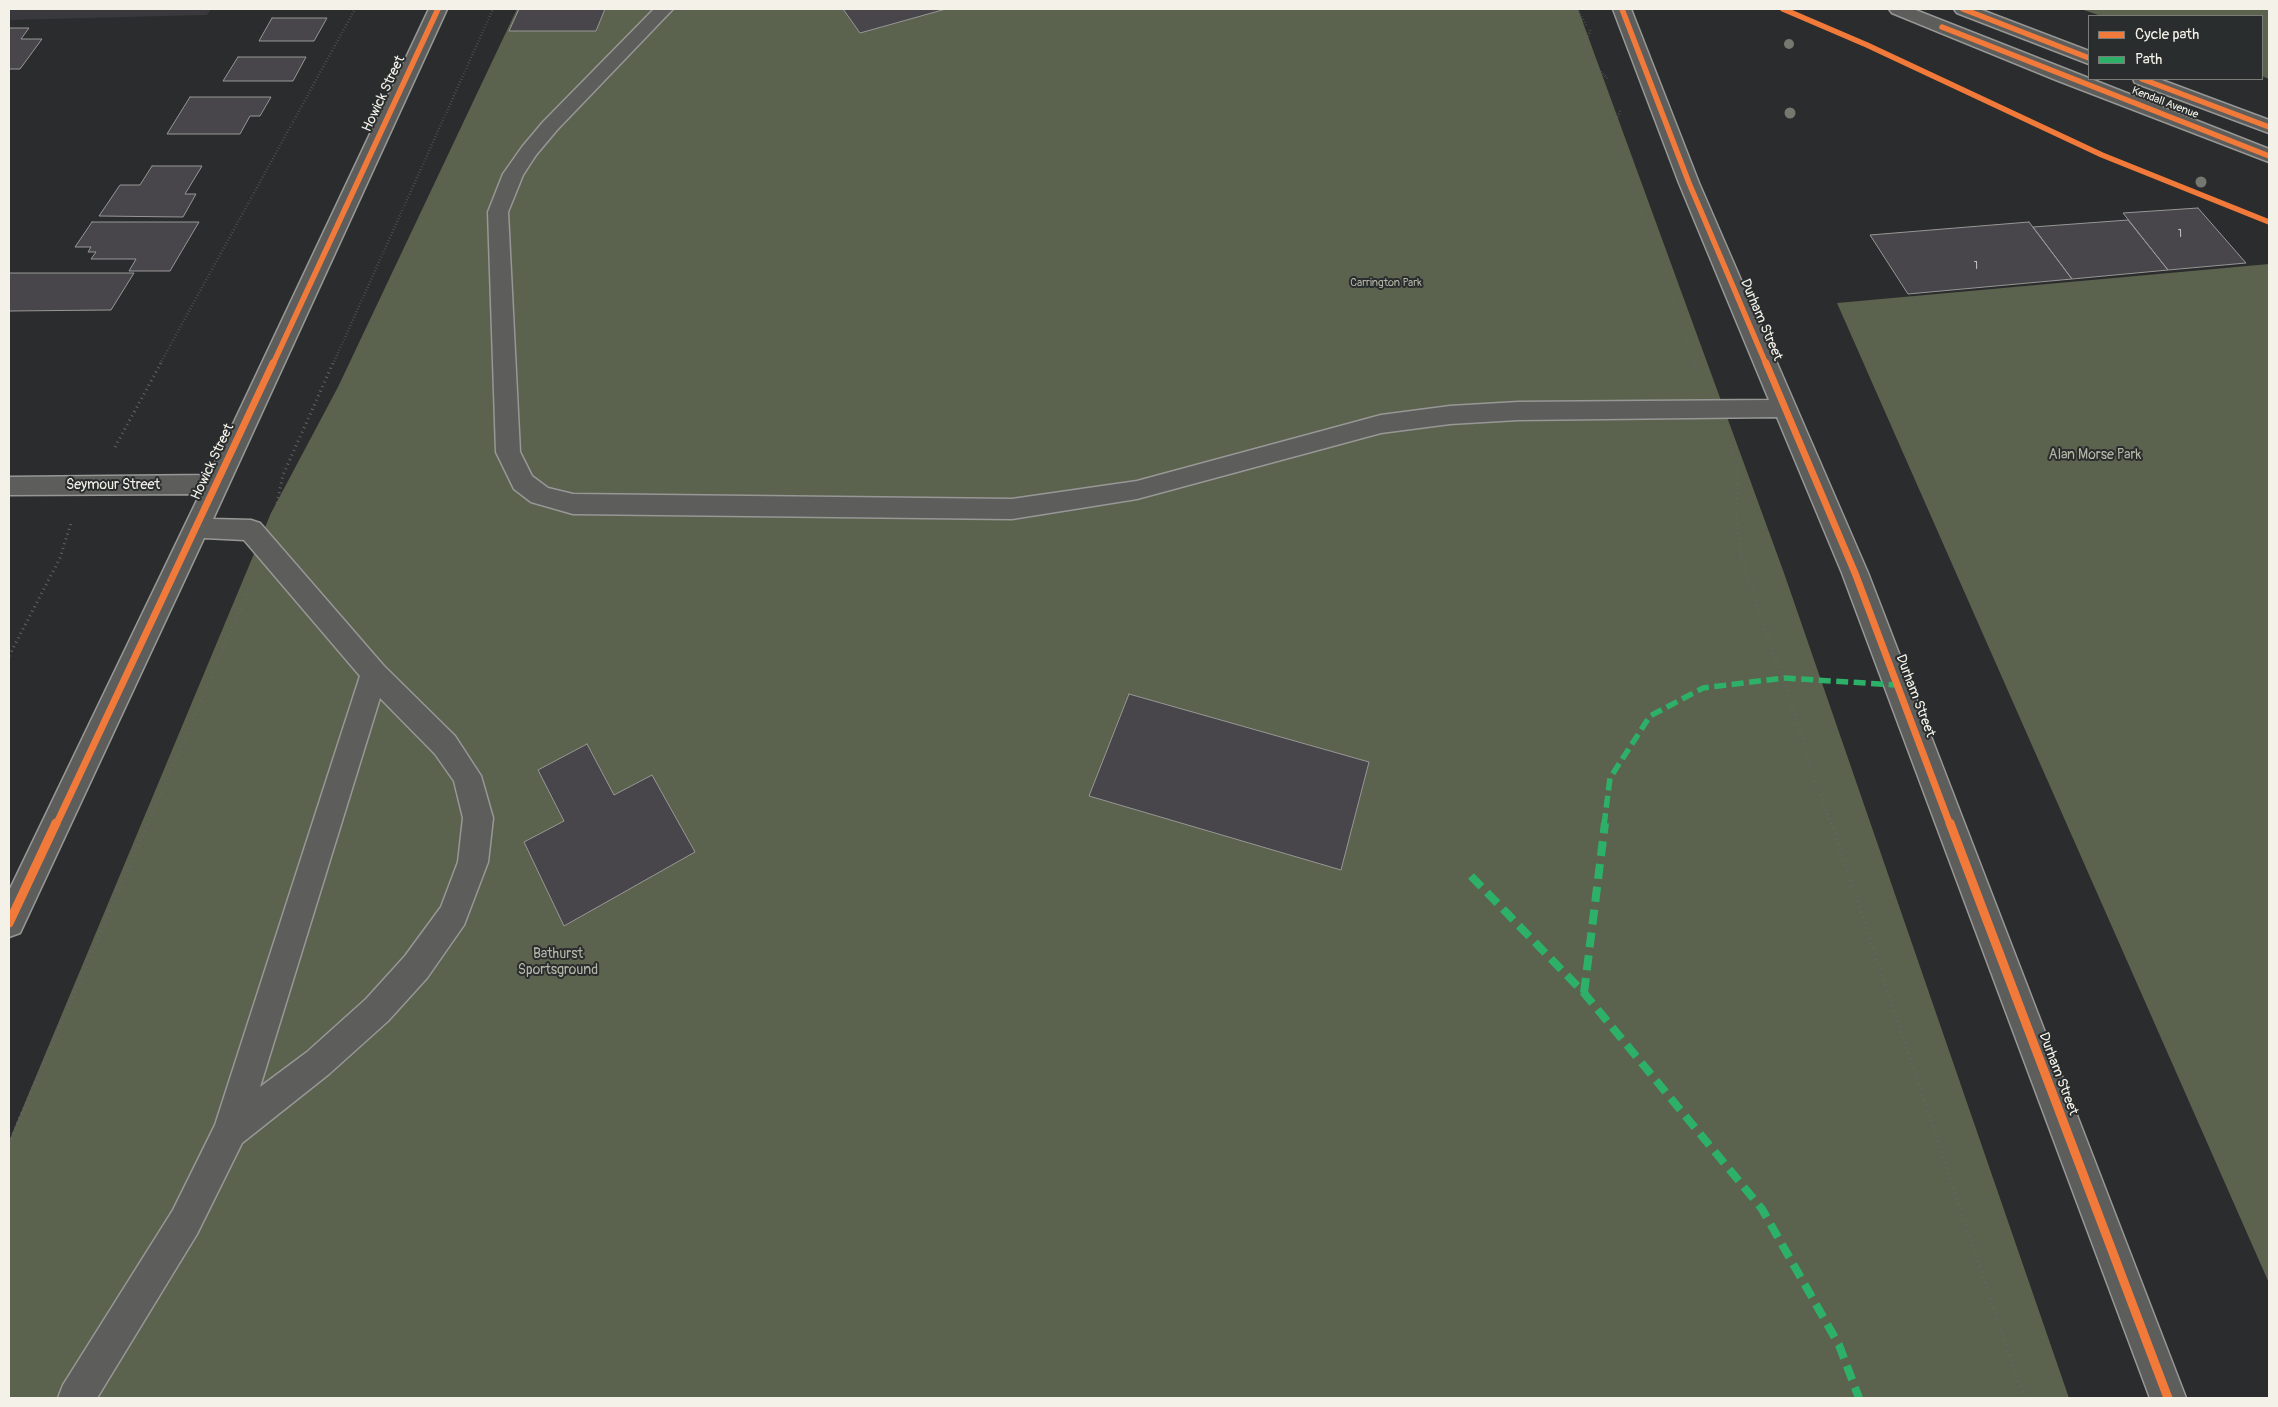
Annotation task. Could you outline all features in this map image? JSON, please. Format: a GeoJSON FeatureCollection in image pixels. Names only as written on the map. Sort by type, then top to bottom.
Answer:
{"type":"FeatureCollection","features":[{"type":"Feature","properties":{"kind":"main road","name":"Howick Street"},"geometry":{"type":"LineString","coordinates":[[9,924],[217,484],[438,9]]}},
{"type":"Feature","properties":{"kind":"main road"},"geometry":{"type":"LineString","coordinates":[[664,9],[550,126],[529,151],[513,174],[498,212],[508,452],[523,482],[540,495],[573,504],[1012,509],[1137,490],[1380,424],[1450,415],[1518,411],[1786,408]]}},
{"type":"Feature","properties":{"kind":"main road","name":"Durham Street"},"geometry":{"type":"LineString","coordinates":[[1622,9],[1689,184],[1855,573],[2168,1398]]}},
{"type":"Feature","properties":{"kind":"main road","name":"Kendall Avenue"},"geometry":{"type":"LineString","coordinates":[[1898,9],[2063,76],[2269,156]]}},
{"type":"Feature","properties":{"kind":"main road"},"geometry":{"type":"LineString","coordinates":[[1962,9],[2088,58]]}},
{"type":"Feature","properties":{"kind":"main road","name":"Kendall Avenue"},"geometry":{"type":"LineString","coordinates":[[2145,80],[2269,127]]}},
{"type":"Feature","properties":{"kind":"main road","name":"Seymour Street"},"geometry":{"type":"LineString","coordinates":[[9,486],[217,484]]}},
{"type":"Feature","properties":{"kind":"main road"},"geometry":{"type":"LineString","coordinates":[[196,528],[251,530],[374,674],[445,745],[467,776],[478,818],[473,862],[453,916],[416,967],[384,1003],[318,1063],[230,1130]]}},
{"type":"Feature","properties":{"kind":"main road"},"geometry":{"type":"LineString","coordinates":[[76,1398],[184,1222],[230,1130],[374,674]]}},
{"type":"Feature","properties":{"kind":"path"},"geometry":{"type":"LineString","coordinates":[[9,656],[60,558],[71,522],[355,9]]}},
{"type":"Feature","properties":{"kind":"path"},"geometry":{"type":"LineString","coordinates":[[1577,9],[1590,31],[1585,48],[1588,59],[1614,85]]}},
{"type":"Feature","properties":{"kind":"path"},"geometry":{"type":"LineString","coordinates":[[1620,103],[1621,111],[1612,131],[1648,233],[1662,250],[1668,268],[1666,280],[1695,369],[1709,390],[1739,468],[1736,509],[1740,553],[2024,1398]]}},
{"type":"Feature","properties":{"kind":"shaded area"},"geometry":{"type":"Polygon","coordinates":[[[9,9],[211,9],[207,15],[9,20],[9,9]]]}},
{"type":"Feature","properties":{"kind":"green space","name":"Bathurst Sportsground"},"geometry":{"type":"Polygon","coordinates":[[[517,9],[1578,9],[1784,573],[2069,1398],[9,1398],[9,1141],[271,513],[338,387],[517,9]]]}},
{"type":"Feature","properties":{"kind":"green space"},"geometry":{"type":"Polygon","coordinates":[[[2081,9],[2269,9],[2269,79],[2263,76],[2263,15],[2098,15],[2081,9]]]}},
{"type":"Feature","properties":{"kind":"green space","name":"Alan Morse Park"},"geometry":{"type":"Polygon","coordinates":[[[2269,264],[2269,1283],[1837,303],[2269,264]]]}},
{"type":"Feature","properties":{"kind":"building"},"geometry":{"type":"Polygon","coordinates":[[[519,9],[605,9],[596,31],[509,31],[519,9]]]}},
{"type":"Feature","properties":{"kind":"building"},"geometry":{"type":"Polygon","coordinates":[[[843,9],[946,9],[860,33],[843,9]]]}},
{"type":"Feature","properties":{"kind":"building"},"geometry":{"type":"Polygon","coordinates":[[[272,18],[327,18],[314,41],[259,41],[272,18]]]}},
{"type":"Feature","properties":{"kind":"building"},"geometry":{"type":"Polygon","coordinates":[[[9,28],[29,28],[21,39],[42,39],[20,69],[9,69],[9,28]]]}},
{"type":"Feature","properties":{"kind":"building"},"geometry":{"type":"Polygon","coordinates":[[[238,57],[306,57],[293,81],[223,81],[238,57]]]}},
{"type":"Feature","properties":{"kind":"building"},"geometry":{"type":"Polygon","coordinates":[[[190,97],[271,97],[260,116],[250,116],[240,134],[167,134],[190,97]]]}},
{"type":"Feature","properties":{"kind":"building"},"geometry":{"type":"Polygon","coordinates":[[[152,166],[202,166],[185,194],[196,194],[183,217],[99,216],[120,185],[140,185],[152,166]]]}},
{"type":"Feature","properties":{"kind":"building"},"geometry":{"type":"Polygon","coordinates":[[[2198,208],[2246,263],[2168,270],[2123,213],[2198,208]]]}},
{"type":"Feature","properties":{"kind":"building"},"geometry":{"type":"Polygon","coordinates":[[[2128,220],[2168,270],[2072,279],[2033,227],[2128,220]]]}},
{"type":"Feature","properties":{"kind":"building"},"geometry":{"type":"Polygon","coordinates":[[[92,222],[199,222],[170,271],[129,271],[136,259],[91,259],[96,252],[88,252],[91,247],[75,247],[92,222]]]}},
{"type":"Feature","properties":{"kind":"building"},"geometry":{"type":"Polygon","coordinates":[[[2029,222],[2072,279],[1908,294],[1870,235],[2029,222]]]}},
{"type":"Feature","properties":{"kind":"building"},"geometry":{"type":"Polygon","coordinates":[[[9,273],[134,273],[111,310],[9,311],[9,273]]]}},
{"type":"Feature","properties":{"kind":"building"},"geometry":{"type":"Polygon","coordinates":[[[1129,694],[1369,762],[1341,870],[1089,796],[1129,694]]]}},
{"type":"Feature","properties":{"kind":"building"},"geometry":{"type":"Polygon","coordinates":[[[587,744],[614,795],[652,775],[695,852],[564,926],[524,842],[564,821],[538,770],[587,744]]]}},
{"type":"Feature","properties":{"kind":"marked path"},"geometry":{"type":"LineString","coordinates":[[1584,993],[1610,778],[1650,716],[1703,688],[1784,678],[1897,685]]}},
{"type":"Feature","properties":{"kind":"marked path"},"geometry":{"type":"LineString","coordinates":[[1471,876],[1584,993],[1762,1209],[1839,1345],[1859,1398]]}},
{"type":"Feature","properties":{"kind":"cycle path"},"geometry":{"type":"LineString","coordinates":[[9,923],[217,484],[438,9]]}},
{"type":"Feature","properties":{"kind":"cycle path"},"geometry":{"type":"LineString","coordinates":[[1622,9],[1689,183],[1855,573],[2168,1398]]}},
{"type":"Feature","properties":{"kind":"cycle path"},"geometry":{"type":"LineString","coordinates":[[1783,9],[1867,45],[2102,155],[2269,222]]}},
{"type":"Feature","properties":{"kind":"cycle path"},"geometry":{"type":"LineString","coordinates":[[1963,9],[2088,58]]}},
{"type":"Feature","properties":{"kind":"cycle path"},"geometry":{"type":"LineString","coordinates":[[1942,27],[2269,156]]}},
{"type":"Feature","properties":{"kind":"cycle path"},"geometry":{"type":"LineString","coordinates":[[2145,80],[2269,127]]}},
{"type":"Feature","properties":{"kind":"park label","name":"Carrington Park"},"geometry":{"type":"Point","coordinates":[1386,283]}}]}
